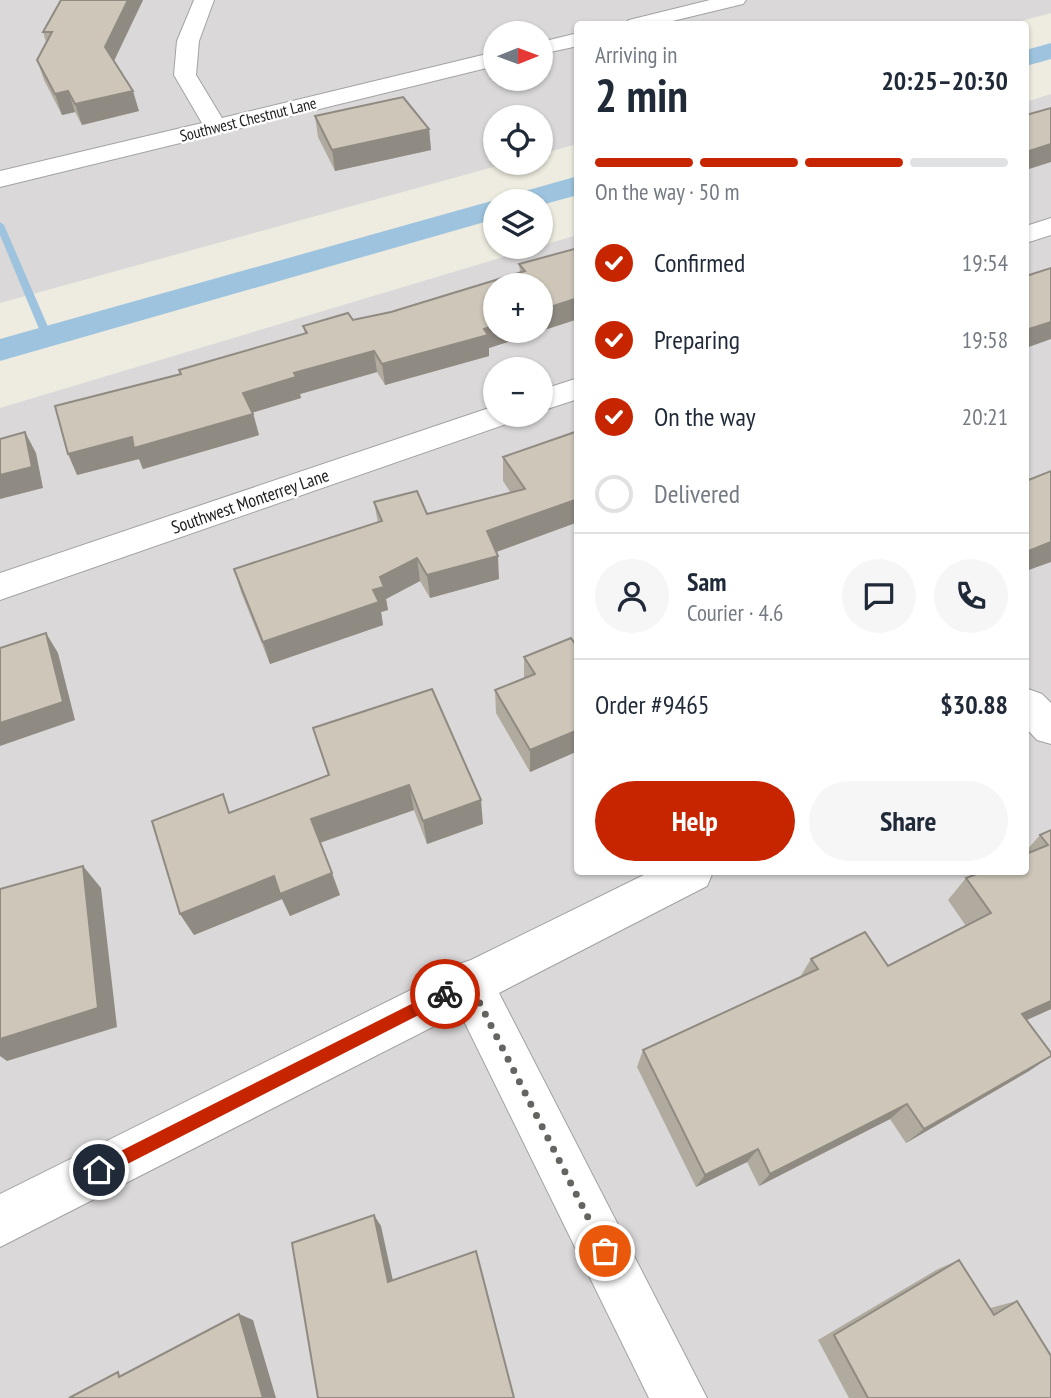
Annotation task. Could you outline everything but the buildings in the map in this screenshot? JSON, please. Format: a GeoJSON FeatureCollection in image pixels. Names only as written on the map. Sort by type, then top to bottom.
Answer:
{"type":"FeatureCollection","features":[{"type":"Feature","properties":{"kind":"street"},"geometry":{"type":"LineString","coordinates":[[204,0],[188,41],[185,75],[216,127]]}},
{"type":"Feature","properties":{"kind":"street"},"geometry":{"type":"LineString","coordinates":[[648,21],[736,0]]}},
{"type":"Feature","properties":{"kind":"street"},"geometry":{"type":"LineString","coordinates":[[553,45],[574,40]]}},
{"type":"Feature","properties":{"kind":"street","name":"Southwest Chestnut Lane"},"geometry":{"type":"LineString","coordinates":[[0,179],[483,62]]}},
{"type":"Feature","properties":{"kind":"street"},"geometry":{"type":"LineString","coordinates":[[1029,234],[1051,226]]}},
{"type":"Feature","properties":{"kind":"street"},"geometry":{"type":"LineString","coordinates":[[553,397],[574,389]]}},
{"type":"Feature","properties":{"kind":"street","name":"Southwest Monterrey Lane"},"geometry":{"type":"LineString","coordinates":[[0,587],[483,421]]}},
{"type":"Feature","properties":{"kind":"street"},"geometry":{"type":"LineString","coordinates":[[0,1221],[469,982],[686,875]]}},
{"type":"Feature","properties":{"kind":"street"},"geometry":{"type":"LineString","coordinates":[[469,982],[679,1398]]}},
{"type":"Feature","properties":{"kind":"shaded area"},"geometry":{"type":"Polygon","coordinates":[[[0,0],[1051,0],[1051,13],[1021,21],[574,21],[574,145],[553,151],[553,105],[483,105],[483,170],[0,303],[0,0]]]}},
{"type":"Feature","properties":{"kind":"shaded area"},"geometry":{"type":"Polygon","coordinates":[[[1051,94],[1051,1398],[0,1398],[0,408],[497,259],[553,259],[553,242],[574,236],[574,875],[1029,875],[1029,101],[1051,94]]]}},
{"type":"Feature","properties":{"kind":"waterway"},"geometry":{"type":"LineString","coordinates":[[1029,57],[1051,51]]}},
{"type":"Feature","properties":{"kind":"waterway"},"geometry":{"type":"LineString","coordinates":[[553,192],[574,186]]}},
{"type":"Feature","properties":{"kind":"waterway"},"geometry":{"type":"LineString","coordinates":[[0,350],[483,212]]}},
{"type":"Feature","properties":{"kind":"waterway"},"geometry":{"type":"LineString","coordinates":[[0,225],[47,336]]}},
{"type":"Feature","properties":{"kind":"way so far"},"geometry":{"type":"LineString","coordinates":[[445,994],[469,982],[605,1251]]}},
{"type":"Feature","properties":{"kind":"route"},"geometry":{"type":"LineString","coordinates":[[99,1170],[445,994]]}}]}
